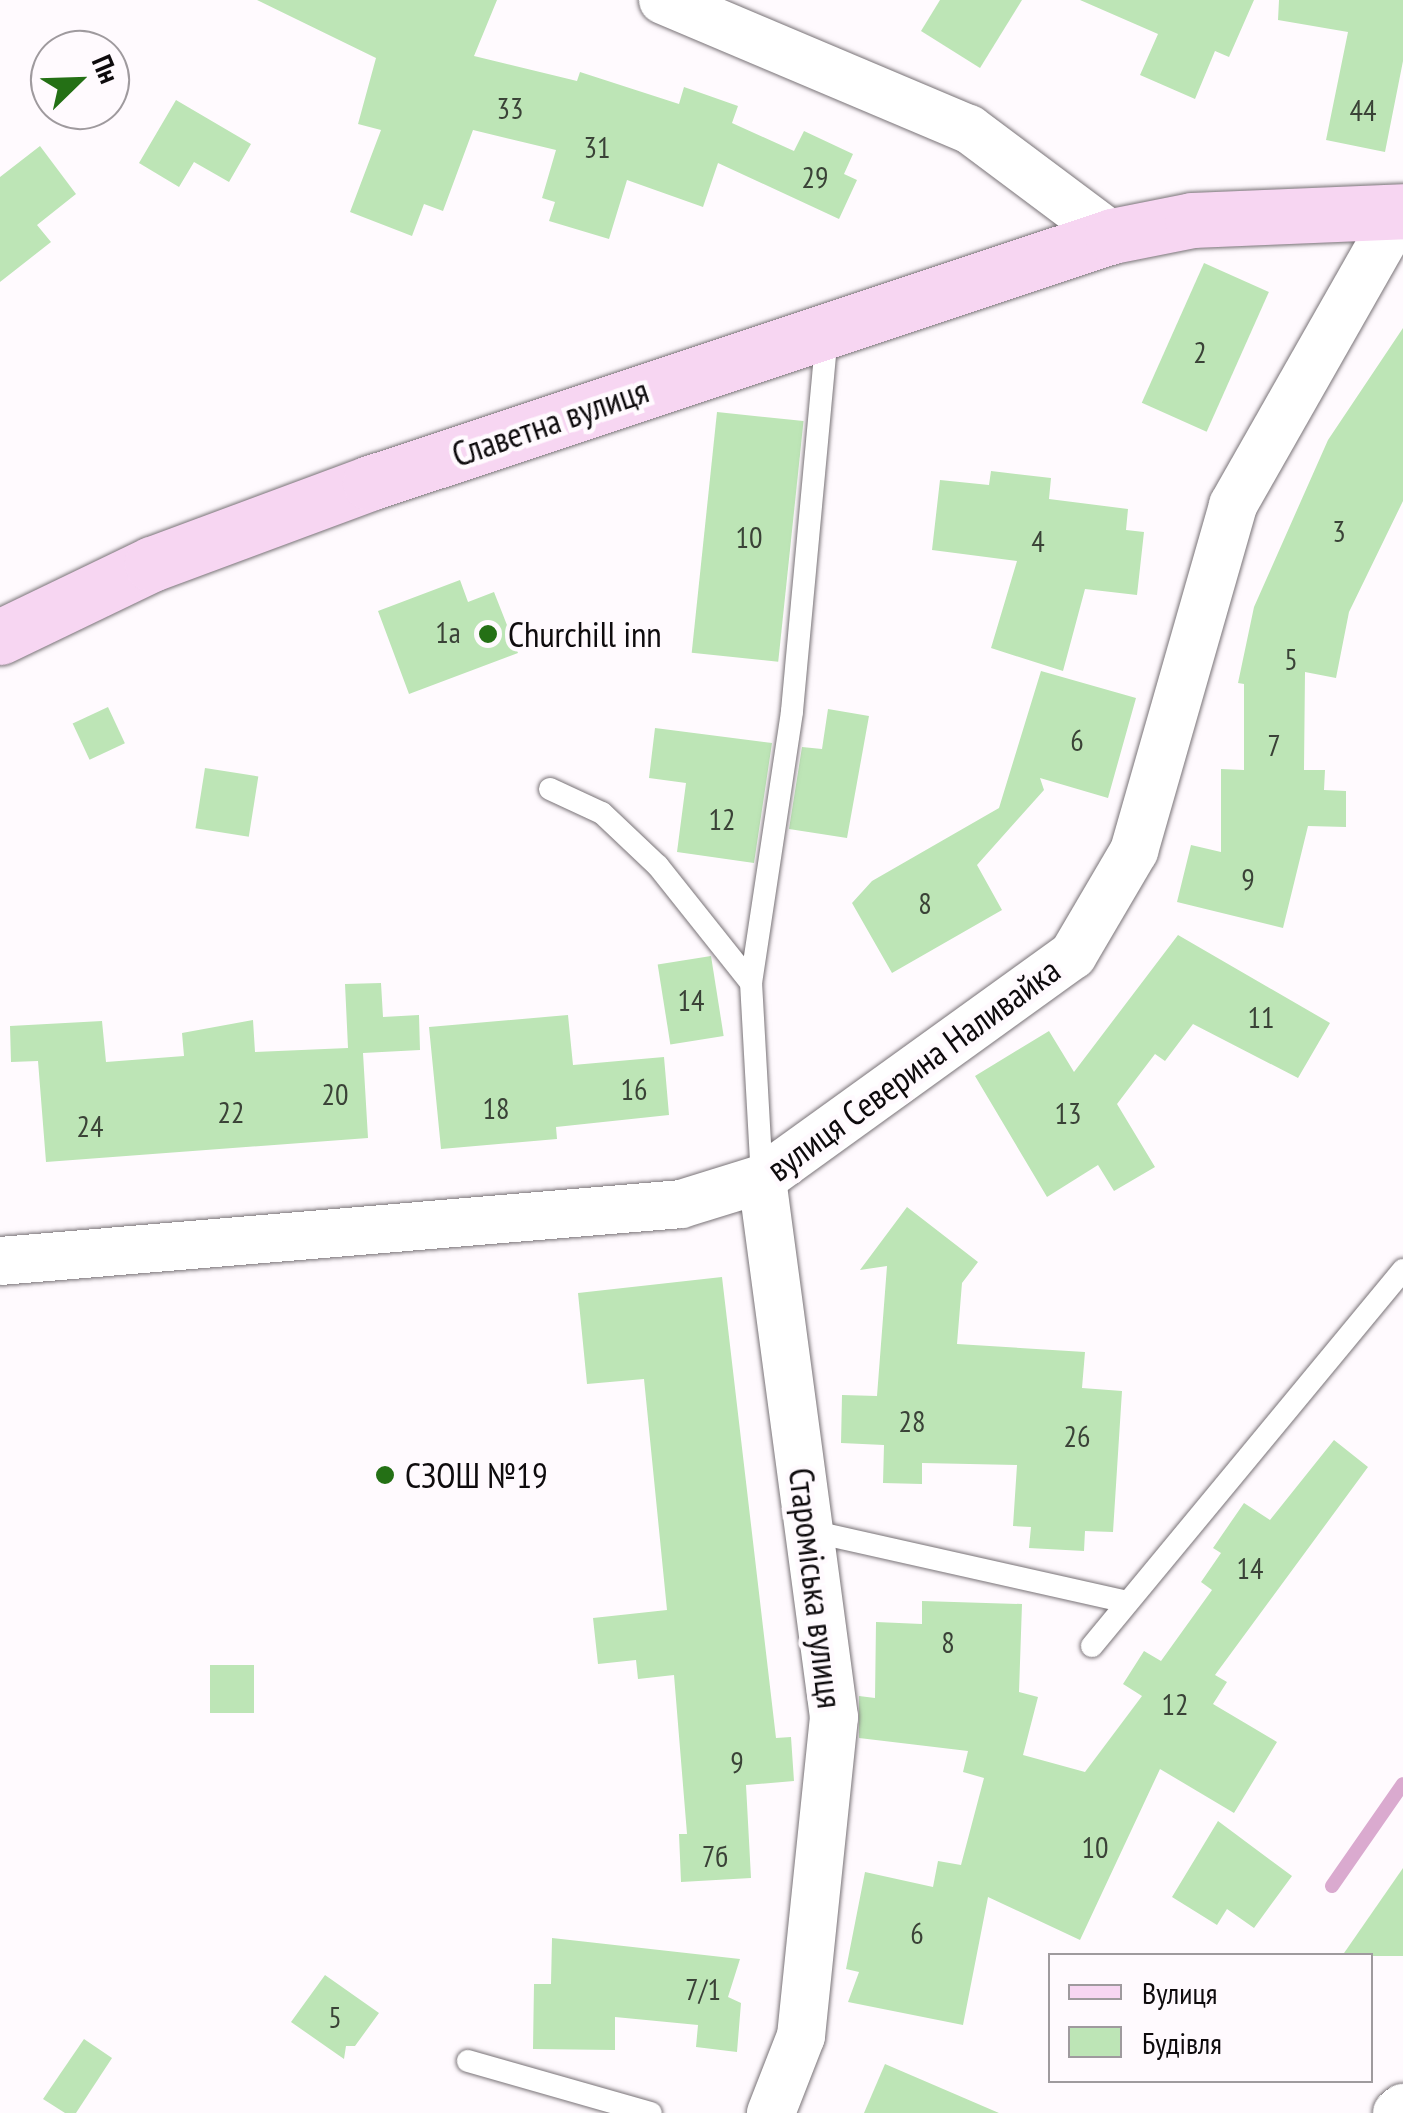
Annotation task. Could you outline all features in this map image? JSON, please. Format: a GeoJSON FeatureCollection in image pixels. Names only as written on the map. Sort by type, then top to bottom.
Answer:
{"type":"FeatureCollection","features":[{"type":"Feature","properties":{"kind":"main road","name":"Славетна вулиця"},"geometry":{"type":"LineString","coordinates":[[0,638],[152,564],[334,496],[1112,236],[1192,220],[1402,210]]}},
{"type":"Feature","properties":{"kind":"street"},"geometry":{"type":"LineString","coordinates":[[662,0],[969,128],[1112,236]]}},
{"type":"Feature","properties":{"kind":"street","name":"вулиця Северина Наливайка"},"geometry":{"type":"LineString","coordinates":[[0,1262],[681,1204],[762,1179],[1073,954],[1134,850],[1232,505],[1402,210]]}},
{"type":"Feature","properties":{"kind":"street","name":"Староміська вулиця"},"geometry":{"type":"LineString","coordinates":[[762,1179],[834,1717],[800,2036],[772,2113]]}},
{"type":"Feature","properties":{"kind":"lane"},"geometry":{"type":"LineString","coordinates":[[762,1179],[751,982],[792,712],[828,329]]}},
{"type":"Feature","properties":{"kind":"lane"},"geometry":{"type":"LineString","coordinates":[[550,788],[602,812],[658,866],[751,982]]}},
{"type":"Feature","properties":{"kind":"lane"},"geometry":{"type":"LineString","coordinates":[[1092,1646],[1122,1602],[1403,1270]]}},
{"type":"Feature","properties":{"kind":"lane"},"geometry":{"type":"LineString","coordinates":[[810,1531],[1122,1602]]}},
{"type":"Feature","properties":{"kind":"lane"},"geometry":{"type":"LineString","coordinates":[[468,2061],[651,2113]]}},
{"type":"Feature","properties":{"kind":"building"},"geometry":{"type":"Polygon","coordinates":[[[257,0],[497,0],[474,56],[577,81],[580,72],[679,104],[684,87],[738,106],[732,123],[794,151],[804,131],[853,154],[844,174],[857,180],[839,219],[718,163],[703,207],[627,180],[609,239],[549,221],[555,202],[542,198],[556,150],[473,130],[443,211],[424,204],[412,236],[350,212],[381,130],[358,124],[376,58],[257,0]]]}},
{"type":"Feature","properties":{"kind":"building"},"geometry":{"type":"Polygon","coordinates":[[[940,0],[1022,0],[980,68],[921,31],[940,0]]]}},
{"type":"Feature","properties":{"kind":"building"},"geometry":{"type":"Polygon","coordinates":[[[1080,0],[1254,0],[1229,57],[1215,51],[1195,99],[1140,75],[1158,34],[1080,0]]]}},
{"type":"Feature","properties":{"kind":"building"},"geometry":{"type":"Polygon","coordinates":[[[1279,0],[1403,0],[1403,61],[1385,152],[1326,140],[1348,32],[1278,20],[1279,0]]]}},
{"type":"Feature","properties":{"kind":"building"},"geometry":{"type":"Polygon","coordinates":[[[176,100],[251,144],[229,182],[194,162],[179,187],[139,163],[176,100]]]}},
{"type":"Feature","properties":{"kind":"building"},"geometry":{"type":"Polygon","coordinates":[[[40,146],[76,194],[37,225],[51,242],[0,282],[0,177],[40,146]]]}},
{"type":"Feature","properties":{"kind":"building"},"geometry":{"type":"Polygon","coordinates":[[[1204,263],[1269,292],[1207,432],[1142,403],[1204,263]]]}},
{"type":"Feature","properties":{"kind":"building"},"geometry":{"type":"Polygon","coordinates":[[[1403,328],[1403,501],[1349,612],[1336,678],[1305,672],[1304,770],[1325,770],[1324,790],[1346,791],[1346,827],[1308,826],[1283,928],[1177,902],[1191,845],[1221,852],[1221,769],[1244,770],[1244,684],[1238,683],[1254,607],[1328,440],[1403,328]]]}},
{"type":"Feature","properties":{"kind":"building"},"geometry":{"type":"Polygon","coordinates":[[[717,412],[804,421],[778,662],[692,653],[717,412]]]}},
{"type":"Feature","properties":{"kind":"building"},"geometry":{"type":"Polygon","coordinates":[[[991,471],[1051,478],[1049,499],[1128,509],[1126,530],[1144,532],[1137,595],[1085,589],[1063,671],[991,648],[1017,561],[932,550],[940,480],[989,485],[991,471]]]}},
{"type":"Feature","properties":{"kind":"building"},"geometry":{"type":"Polygon","coordinates":[[[460,580],[468,602],[494,592],[518,653],[409,694],[378,611],[460,580]]]}},
{"type":"Feature","properties":{"kind":"building"},"geometry":{"type":"Polygon","coordinates":[[[1041,671],[1136,698],[1108,798],[1040,778],[1044,790],[977,865],[1002,910],[892,973],[852,903],[872,881],[999,808],[1041,671]]]}},
{"type":"Feature","properties":{"kind":"building"},"geometry":{"type":"Polygon","coordinates":[[[108,707],[125,743],[90,760],[73,723],[108,707]]]}},
{"type":"Feature","properties":{"kind":"building"},"geometry":{"type":"Polygon","coordinates":[[[828,709],[869,716],[847,838],[789,829],[802,747],[822,749],[828,709]]]}},
{"type":"Feature","properties":{"kind":"building"},"geometry":{"type":"Polygon","coordinates":[[[655,728],[772,743],[754,863],[677,852],[686,783],[649,778],[655,728]]]}},
{"type":"Feature","properties":{"kind":"building"},"geometry":{"type":"Polygon","coordinates":[[[205,768],[258,776],[249,837],[195,828],[205,768]]]}},
{"type":"Feature","properties":{"kind":"building"},"geometry":{"type":"Polygon","coordinates":[[[1178,935],[1330,1023],[1298,1078],[1193,1024],[1165,1061],[1155,1054],[1117,1104],[1155,1167],[1114,1191],[1098,1165],[1047,1197],[975,1076],[1049,1031],[1074,1072],[1178,935]]]}},
{"type":"Feature","properties":{"kind":"building"},"geometry":{"type":"Polygon","coordinates":[[[711,956],[724,1036],[670,1044],[658,964],[711,956]]]}},
{"type":"Feature","properties":{"kind":"building"},"geometry":{"type":"Polygon","coordinates":[[[381,983],[383,1017],[419,1015],[420,1050],[363,1053],[368,1138],[46,1162],[38,1061],[11,1062],[10,1026],[102,1021],[106,1062],[184,1056],[182,1033],[253,1020],[255,1052],[348,1048],[345,984],[381,983]]]}},
{"type":"Feature","properties":{"kind":"building"},"geometry":{"type":"Polygon","coordinates":[[[568,1015],[573,1065],[664,1057],[669,1115],[556,1127],[557,1139],[441,1149],[429,1027],[568,1015]]]}},
{"type":"Feature","properties":{"kind":"building"},"geometry":{"type":"Polygon","coordinates":[[[907,1207],[978,1262],[962,1283],[957,1344],[1085,1352],[1082,1388],[1122,1391],[1113,1532],[1085,1531],[1084,1551],[1029,1548],[1031,1527],[1013,1526],[1017,1465],[922,1463],[922,1484],[883,1483],[884,1445],[841,1443],[842,1395],[877,1396],[887,1266],[860,1270],[907,1207]]]}},
{"type":"Feature","properties":{"kind":"building"},"geometry":{"type":"Polygon","coordinates":[[[722,1277],[776,1738],[791,1737],[794,1781],[746,1785],[751,1878],[681,1882],[679,1834],[687,1834],[674,1675],[638,1679],[636,1660],[598,1664],[593,1618],[667,1610],[644,1379],[587,1384],[578,1293],[722,1277]]]}},
{"type":"Feature","properties":{"kind":"building"},"geometry":{"type":"Polygon","coordinates":[[[1334,1440],[1368,1467],[1215,1675],[1227,1682],[1213,1704],[1277,1742],[1234,1813],[1160,1769],[1080,1940],[988,1897],[963,2025],[848,2002],[859,1972],[846,1969],[865,1872],[933,1887],[938,1861],[961,1865],[984,1778],[963,1772],[968,1751],[859,1738],[859,1696],[875,1698],[876,1622],[922,1624],[922,1601],[1022,1604],[1019,1692],[1038,1697],[1023,1755],[1085,1772],[1142,1696],[1123,1684],[1144,1651],[1161,1661],[1212,1590],[1201,1582],[1221,1553],[1213,1548],[1244,1503],[1270,1520],[1334,1440]]]}},
{"type":"Feature","properties":{"kind":"building"},"geometry":{"type":"Polygon","coordinates":[[[210,1665],[254,1665],[254,1713],[210,1713],[210,1665]]]}},
{"type":"Feature","properties":{"kind":"building"},"geometry":{"type":"Polygon","coordinates":[[[1218,1821],[1292,1876],[1254,1928],[1227,1909],[1217,1925],[1172,1897],[1218,1821]]]}},
{"type":"Feature","properties":{"kind":"building"},"geometry":{"type":"Polygon","coordinates":[[[1403,1868],[1403,1956],[1344,1953],[1403,1868]]]}},
{"type":"Feature","properties":{"kind":"building"},"geometry":{"type":"Polygon","coordinates":[[[552,1938],[740,1959],[728,1997],[741,2003],[737,2052],[696,2047],[698,2025],[615,2017],[615,2050],[533,2049],[534,1984],[551,1984],[552,1938]]]}},
{"type":"Feature","properties":{"kind":"building"},"geometry":{"type":"Polygon","coordinates":[[[325,1975],[379,2013],[355,2046],[346,2046],[344,2059],[291,2022],[325,1975]]]}},
{"type":"Feature","properties":{"kind":"building"},"geometry":{"type":"Polygon","coordinates":[[[84,2039],[112,2058],[76,2113],[65,2113],[43,2099],[84,2039]]]}},
{"type":"Feature","properties":{"kind":"building"},"geometry":{"type":"Polygon","coordinates":[[[885,2064],[999,2113],[864,2113],[885,2064]]]}},
{"type":"Feature","properties":{"kind":"waterway"},"geometry":{"type":"LineString","coordinates":[[1332,1886],[1403,1784]]}},
{"type":"Feature","properties":{"kind":"place","name":"Churchill inn"},"geometry":{"type":"Point","coordinates":[488,634]}},
{"type":"Feature","properties":{"kind":"place","name":"СЗОШ №19"},"geometry":{"type":"Point","coordinates":[385,1475]}}]}
